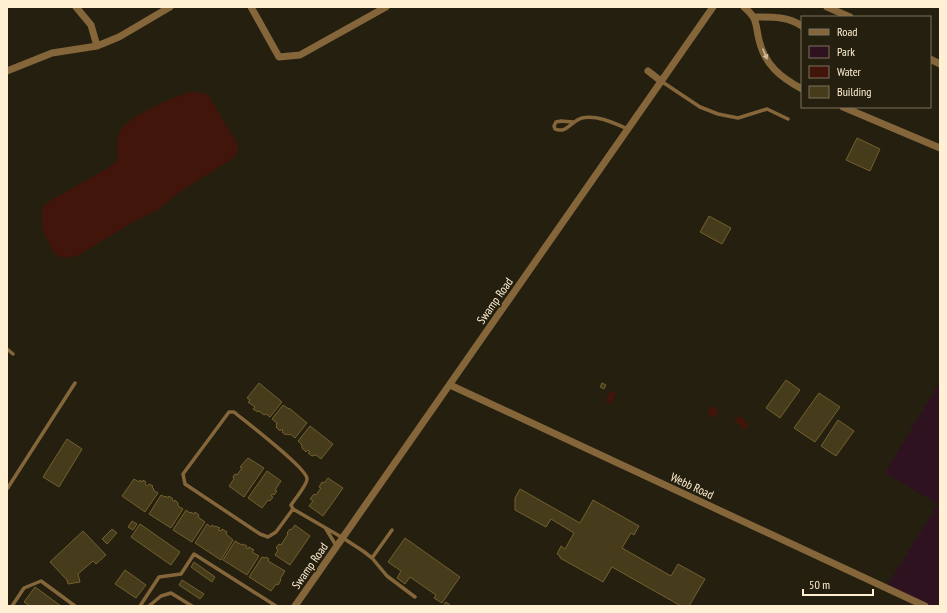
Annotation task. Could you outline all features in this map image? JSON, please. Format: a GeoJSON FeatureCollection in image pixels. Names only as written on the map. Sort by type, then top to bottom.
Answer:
{"type":"FeatureCollection","features":[{"type":"Feature","properties":{"kind":"street"},"geometry":{"type":"LineString","coordinates":[[76,7],[91,26],[97,46]]}},
{"type":"Feature","properties":{"kind":"street"},"geometry":{"type":"LineString","coordinates":[[7,71],[52,53],[97,46],[119,37],[170,7]]}},
{"type":"Feature","properties":{"kind":"street"},"geometry":{"type":"LineString","coordinates":[[251,7],[279,57],[300,55],[386,7]]}},
{"type":"Feature","properties":{"kind":"street","name":"Swamp Road"},"geometry":{"type":"LineString","coordinates":[[295,606],[344,538],[713,7]]}},
{"type":"Feature","properties":{"kind":"street"},"geometry":{"type":"LineString","coordinates":[[744,7],[756,20],[759,40],[769,65],[787,81],[801,88]]}},
{"type":"Feature","properties":{"kind":"street"},"geometry":{"type":"LineString","coordinates":[[827,7],[848,16]]}},
{"type":"Feature","properties":{"kind":"street"},"geometry":{"type":"LineString","coordinates":[[754,17],[778,17],[794,21],[801,25]]}},
{"type":"Feature","properties":{"kind":"street"},"geometry":{"type":"LineString","coordinates":[[931,60],[940,64]]}},
{"type":"Feature","properties":{"kind":"street"},"geometry":{"type":"LineString","coordinates":[[648,71],[662,81]]}},
{"type":"Feature","properties":{"kind":"street"},"geometry":{"type":"LineString","coordinates":[[845,108],[940,148]]}},
{"type":"Feature","properties":{"kind":"street","name":"Webb Road"},"geometry":{"type":"LineString","coordinates":[[450,385],[925,606]]}},
{"type":"Feature","properties":{"kind":"lane"},"geometry":{"type":"LineString","coordinates":[[662,81],[700,107],[718,114],[738,118],[767,109],[788,119]]}},
{"type":"Feature","properties":{"kind":"lane"},"geometry":{"type":"LineString","coordinates":[[573,122],[556,122],[554,126],[555,129],[559,131],[565,130],[573,122],[581,118],[597,118],[628,129]]}},
{"type":"Feature","properties":{"kind":"lane"},"geometry":{"type":"LineString","coordinates":[[7,349],[13,354]]}},
{"type":"Feature","properties":{"kind":"lane"},"geometry":{"type":"LineString","coordinates":[[7,489],[75,383]]}},
{"type":"Feature","properties":{"kind":"lane"},"geometry":{"type":"LineString","coordinates":[[293,509],[276,532],[268,537],[260,534],[185,484],[183,474],[229,412],[234,412],[298,464],[307,475],[307,480],[291,505],[293,509],[344,538],[372,558],[387,576],[415,597]]}},
{"type":"Feature","properties":{"kind":"lane"},"geometry":{"type":"LineString","coordinates":[[325,528],[337,548]]}},
{"type":"Feature","properties":{"kind":"lane"},"geometry":{"type":"LineString","coordinates":[[372,558],[392,530]]}},
{"type":"Feature","properties":{"kind":"lane"},"geometry":{"type":"LineString","coordinates":[[140,606],[159,577],[181,574],[194,554],[276,606]]}},
{"type":"Feature","properties":{"kind":"lane"},"geometry":{"type":"LineString","coordinates":[[12,606],[24,588],[41,581],[75,606]]}},
{"type":"Feature","properties":{"kind":"lane"},"geometry":{"type":"LineString","coordinates":[[149,606],[161,596],[172,593],[192,606]]}},
{"type":"Feature","properties":{"kind":"green space"},"geometry":{"type":"Polygon","coordinates":[[[940,381],[940,599],[935,606],[933,606],[887,586],[938,504],[885,473],[940,381]]]}},
{"type":"Feature","properties":{"kind":"water"},"geometry":{"type":"Polygon","coordinates":[[[191,92],[204,93],[209,96],[238,145],[235,157],[178,193],[159,209],[128,225],[79,255],[68,258],[58,256],[54,253],[44,233],[42,222],[43,207],[48,202],[113,165],[118,159],[117,143],[120,131],[127,123],[155,106],[191,92]]]}},
{"type":"Feature","properties":{"kind":"water"},"geometry":{"type":"Polygon","coordinates":[[[610,391],[616,393],[611,404],[606,401],[610,391]]]}},
{"type":"Feature","properties":{"kind":"water"},"geometry":{"type":"Polygon","coordinates":[[[711,407],[715,407],[717,408],[717,416],[711,417],[708,414],[708,410],[711,407]]]}},
{"type":"Feature","properties":{"kind":"water"},"geometry":{"type":"Polygon","coordinates":[[[740,416],[748,423],[748,427],[746,429],[742,428],[734,421],[740,416]]]}},
{"type":"Feature","properties":{"kind":"building"},"geometry":{"type":"Polygon","coordinates":[[[857,138],[880,149],[870,171],[846,160],[857,138]]]}},
{"type":"Feature","properties":{"kind":"building"},"geometry":{"type":"Polygon","coordinates":[[[709,216],[731,228],[722,244],[700,232],[709,216]]]}},
{"type":"Feature","properties":{"kind":"building"},"geometry":{"type":"Polygon","coordinates":[[[786,380],[800,390],[780,418],[766,408],[786,380]]]}},
{"type":"Feature","properties":{"kind":"building"},"geometry":{"type":"Polygon","coordinates":[[[259,383],[282,402],[270,417],[253,409],[255,407],[248,402],[250,400],[247,398],[259,383]]]}},
{"type":"Feature","properties":{"kind":"building"},"geometry":{"type":"Polygon","coordinates":[[[602,383],[606,385],[604,389],[600,387],[602,383]]]}},
{"type":"Feature","properties":{"kind":"building"},"geometry":{"type":"Polygon","coordinates":[[[819,393],[840,407],[815,442],[794,428],[819,393]]]}},
{"type":"Feature","properties":{"kind":"building"},"geometry":{"type":"Polygon","coordinates":[[[283,405],[307,423],[295,438],[290,434],[286,435],[282,432],[282,429],[280,431],[276,427],[277,423],[272,419],[283,405]]]}},
{"type":"Feature","properties":{"kind":"building"},"geometry":{"type":"Polygon","coordinates":[[[838,420],[854,431],[836,456],[821,446],[838,420]]]}},
{"type":"Feature","properties":{"kind":"building"},"geometry":{"type":"Polygon","coordinates":[[[310,426],[333,444],[321,459],[316,455],[312,456],[308,453],[310,452],[308,450],[306,452],[298,441],[310,426]]]}},
{"type":"Feature","properties":{"kind":"building"},"geometry":{"type":"Polygon","coordinates":[[[67,439],[82,449],[59,487],[43,477],[67,439]]]}},
{"type":"Feature","properties":{"kind":"building"},"geometry":{"type":"Polygon","coordinates":[[[248,458],[264,468],[244,497],[229,486],[234,479],[233,477],[235,474],[237,475],[242,468],[240,467],[248,458]]]}},
{"type":"Feature","properties":{"kind":"building"},"geometry":{"type":"Polygon","coordinates":[[[267,471],[281,481],[275,490],[277,491],[271,496],[273,497],[270,501],[268,500],[262,508],[248,498],[267,471]]]}},
{"type":"Feature","properties":{"kind":"building"},"geometry":{"type":"Polygon","coordinates":[[[328,478],[343,488],[323,516],[309,506],[313,501],[310,499],[314,494],[316,495],[321,488],[319,487],[322,482],[324,483],[328,478]]]}},
{"type":"Feature","properties":{"kind":"building"},"geometry":{"type":"Polygon","coordinates":[[[134,479],[139,482],[140,480],[142,482],[143,480],[146,482],[145,484],[147,486],[149,484],[153,486],[153,490],[158,493],[145,512],[122,496],[134,479]]]}},
{"type":"Feature","properties":{"kind":"building"},"geometry":{"type":"Polygon","coordinates":[[[520,489],[580,523],[593,500],[639,526],[634,535],[631,533],[622,548],[671,576],[678,564],[705,579],[689,606],[681,606],[612,567],[603,582],[560,558],[557,554],[561,546],[565,549],[574,533],[551,519],[546,527],[515,510],[515,498],[520,489]]]}},
{"type":"Feature","properties":{"kind":"building"},"geometry":{"type":"Polygon","coordinates":[[[161,495],[168,498],[169,496],[174,502],[175,500],[178,503],[178,506],[183,509],[171,528],[149,514],[161,495]]]}},
{"type":"Feature","properties":{"kind":"building"},"geometry":{"type":"Polygon","coordinates":[[[186,510],[194,514],[195,512],[199,515],[198,517],[205,522],[192,542],[173,530],[186,510]]]}},
{"type":"Feature","properties":{"kind":"building"},"geometry":{"type":"Polygon","coordinates":[[[132,521],[137,524],[133,530],[128,527],[132,521]]]}},
{"type":"Feature","properties":{"kind":"building"},"geometry":{"type":"Polygon","coordinates":[[[140,524],[180,552],[171,565],[131,537],[140,524]]]}},
{"type":"Feature","properties":{"kind":"building"},"geometry":{"type":"Polygon","coordinates":[[[207,524],[211,527],[212,525],[220,528],[218,530],[221,531],[222,529],[227,532],[226,534],[233,540],[221,560],[195,543],[207,524]]]}},
{"type":"Feature","properties":{"kind":"building"},"geometry":{"type":"Polygon","coordinates":[[[295,525],[310,536],[290,565],[275,555],[278,550],[276,548],[279,544],[281,545],[288,534],[287,533],[295,525]]]}},
{"type":"Feature","properties":{"kind":"building"},"geometry":{"type":"Polygon","coordinates":[[[112,529],[117,533],[107,544],[102,539],[112,529]]]}},
{"type":"Feature","properties":{"kind":"building"},"geometry":{"type":"Polygon","coordinates":[[[83,531],[106,555],[96,564],[93,561],[78,574],[80,582],[68,584],[67,580],[50,562],[83,531]]]}},
{"type":"Feature","properties":{"kind":"building"},"geometry":{"type":"Polygon","coordinates":[[[405,538],[460,577],[442,603],[434,598],[436,595],[410,577],[405,584],[397,578],[401,571],[388,562],[405,538]]]}},
{"type":"Feature","properties":{"kind":"building"},"geometry":{"type":"Polygon","coordinates":[[[235,541],[247,546],[246,548],[248,549],[249,547],[254,550],[252,552],[259,556],[247,575],[223,560],[235,541]]]}},
{"type":"Feature","properties":{"kind":"building"},"geometry":{"type":"Polygon","coordinates":[[[262,557],[266,557],[269,559],[268,561],[285,571],[278,585],[276,584],[271,591],[249,577],[262,557]]]}},
{"type":"Feature","properties":{"kind":"building"},"geometry":{"type":"Polygon","coordinates":[[[194,562],[215,577],[212,582],[191,567],[194,562]]]}},
{"type":"Feature","properties":{"kind":"building"},"geometry":{"type":"Polygon","coordinates":[[[125,570],[146,585],[136,598],[115,584],[125,570]]]}},
{"type":"Feature","properties":{"kind":"building"},"geometry":{"type":"Polygon","coordinates":[[[182,580],[204,594],[200,599],[179,585],[182,580]]]}},
{"type":"Feature","properties":{"kind":"building"},"geometry":{"type":"Polygon","coordinates":[[[35,587],[61,606],[30,606],[24,602],[35,587]]]}},
{"type":"Feature","properties":{"kind":"building"},"geometry":{"type":"Polygon","coordinates":[[[446,602],[450,605],[450,606],[443,606],[446,602]]]}}]}
